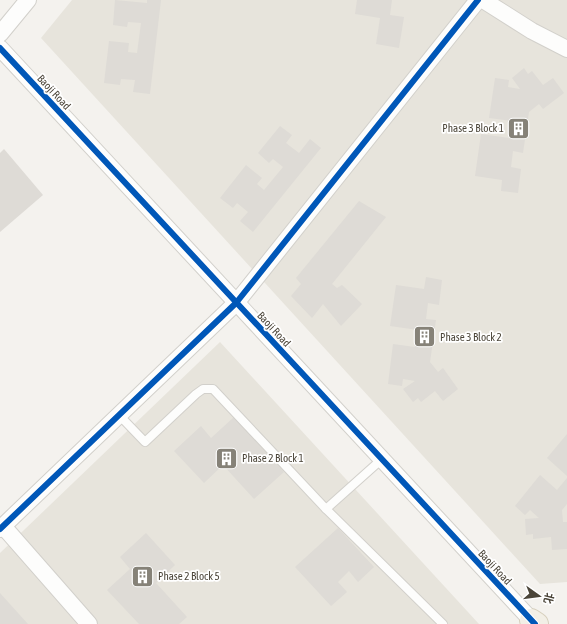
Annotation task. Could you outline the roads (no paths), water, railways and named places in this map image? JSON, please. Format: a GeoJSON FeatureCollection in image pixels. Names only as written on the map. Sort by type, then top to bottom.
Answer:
{"type":"FeatureCollection","features":[{"type":"Feature","properties":{"kind":"street"},"geometry":{"type":"LineString","coordinates":[[0,34],[28,0]]}},
{"type":"Feature","properties":{"kind":"street"},"geometry":{"type":"LineString","coordinates":[[89,624],[2,527],[236,303],[478,0]]}},
{"type":"Feature","properties":{"kind":"street"},"geometry":{"type":"LineString","coordinates":[[483,0],[532,32],[567,49]]}},
{"type":"Feature","properties":{"kind":"street","name":"Baoji Road"},"geometry":{"type":"LineString","coordinates":[[0,48],[534,623]]}},
{"type":"Feature","properties":{"kind":"lane"},"geometry":{"type":"LineString","coordinates":[[119,415],[145,442],[196,394],[203,389],[212,389],[326,509],[443,624]]}},
{"type":"Feature","properties":{"kind":"lane"},"geometry":{"type":"LineString","coordinates":[[326,509],[382,459]]}},
{"type":"Feature","properties":{"kind":"place","name":"Phase 3 Block 1"},"geometry":{"type":"Point","coordinates":[519,128]}},
{"type":"Feature","properties":{"kind":"place","name":"Phase 3 Block 2"},"geometry":{"type":"Point","coordinates":[425,337]}},
{"type":"Feature","properties":{"kind":"place","name":"Phase 2 Block 1"},"geometry":{"type":"Point","coordinates":[226,458]}},
{"type":"Feature","properties":{"kind":"place","name":"Phase 2 Block 5"},"geometry":{"type":"Point","coordinates":[143,576]}}]}
